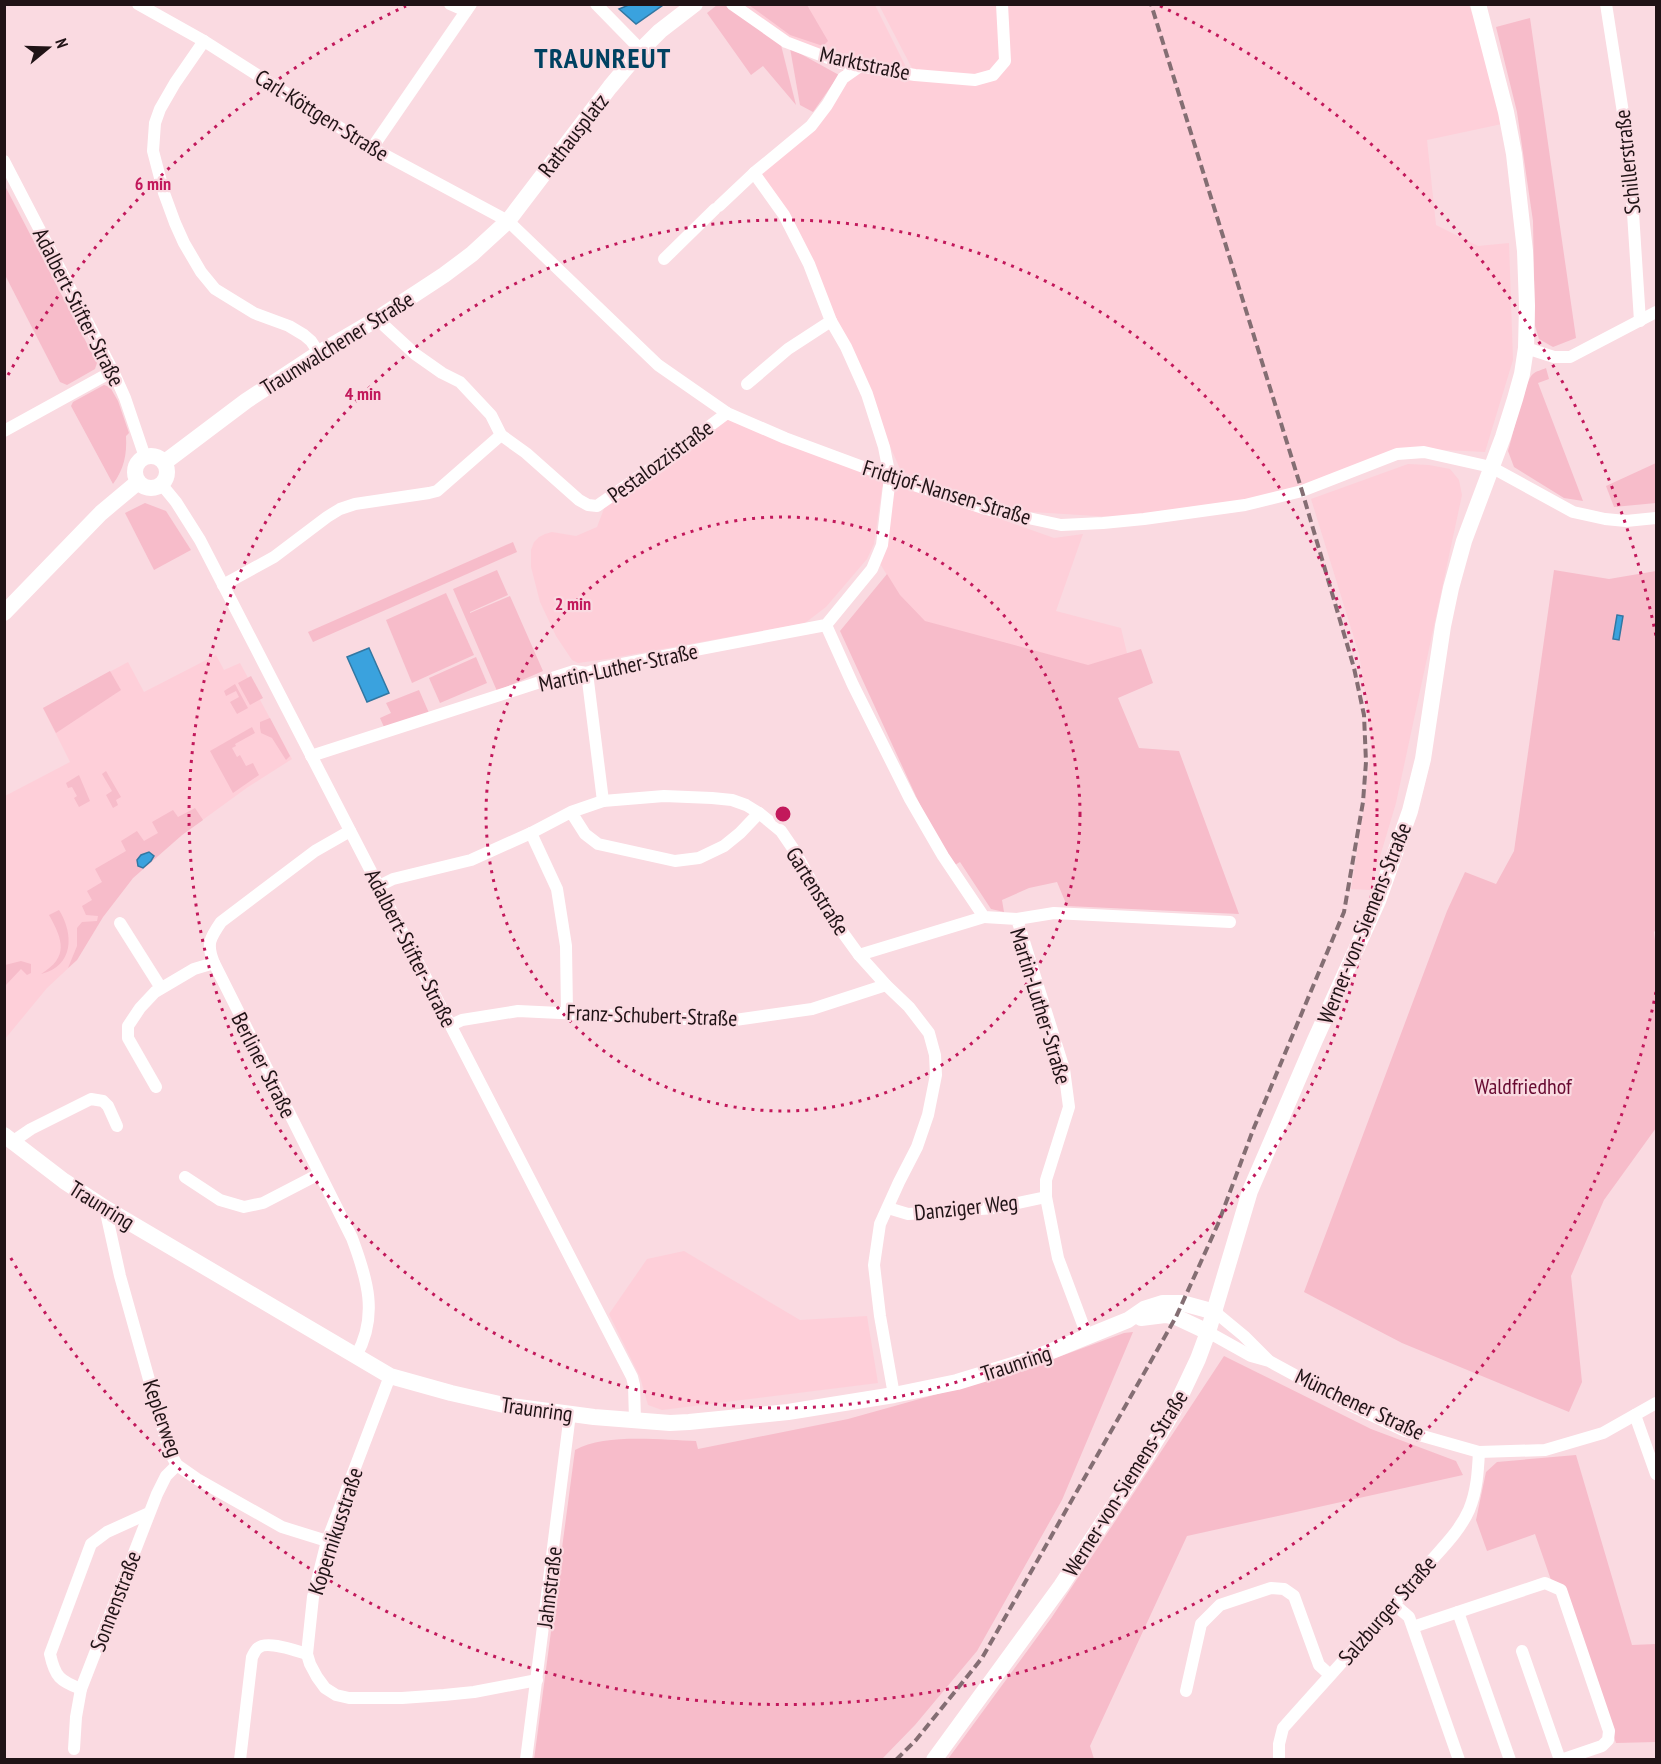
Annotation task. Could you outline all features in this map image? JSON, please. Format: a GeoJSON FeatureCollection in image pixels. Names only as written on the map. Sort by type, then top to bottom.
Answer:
{"type":"FeatureCollection","features":[{"type":"Feature","properties":{"kind":"street","name":"Carl-Köttgen-Straße"},"geometry":{"type":"LineString","coordinates":[[138,4],[204,42],[372,148],[508,221]]}},
{"type":"Feature","properties":{"kind":"street"},"geometry":{"type":"LineString","coordinates":[[372,148],[468,8],[450,4]]}},
{"type":"Feature","properties":{"kind":"street"},"geometry":{"type":"LineString","coordinates":[[596,4],[640,50]]}},
{"type":"Feature","properties":{"kind":"street","name":"Rathausplatz"},"geometry":{"type":"LineString","coordinates":[[508,221],[640,50],[695,4]]}},
{"type":"Feature","properties":{"kind":"street","name":"Marktstraße"},"geometry":{"type":"LineString","coordinates":[[732,4],[786,42],[841,63],[915,75],[975,80],[993,75],[1005,61],[1002,4]]}},
{"type":"Feature","properties":{"kind":"street","name":"Werner-von-Siemens-Straße"},"geometry":{"type":"LineString","coordinates":[[933,1760],[1061,1586],[1173,1412],[1208,1332],[1251,1191],[1315,1040],[1378,901],[1410,812],[1423,759],[1451,588],[1464,541],[1515,399],[1526,348],[1525,251],[1514,154],[1506,112],[1478,4]]}},
{"type":"Feature","properties":{"kind":"street","name":"Schillerstraße"},"geometry":{"type":"LineString","coordinates":[[1606,4],[1629,151],[1640,321]]}},
{"type":"Feature","properties":{"kind":"street"},"geometry":{"type":"LineString","coordinates":[[204,42],[175,83],[155,123],[153,151],[175,223],[183,243],[215,289],[254,313],[290,326],[311,341],[320,353]]}},
{"type":"Feature","properties":{"kind":"street"},"geometry":{"type":"LineString","coordinates":[[664,259],[754,173],[811,126],[843,78],[860,66]]}},
{"type":"Feature","properties":{"kind":"street","name":"Adalbert-Stifter-Straße"},"geometry":{"type":"LineString","coordinates":[[4,161],[113,371],[125,398],[145,457]]}},
{"type":"Feature","properties":{"kind":"street"},"geometry":{"type":"LineString","coordinates":[[754,173],[784,215],[809,264],[831,321],[846,347],[867,394],[891,477],[884,535],[877,559],[872,569],[826,625]]}},
{"type":"Feature","properties":{"kind":"street","name":"Traunwalchener Straße"},"geometry":{"type":"LineString","coordinates":[[165,462],[246,401],[456,267],[508,221]]}},
{"type":"Feature","properties":{"kind":"street","name":"Fridtjof-Nansen-Straße"},"geometry":{"type":"LineString","coordinates":[[508,221],[658,364],[727,413],[785,438],[986,509],[1061,525],[1144,519],[1245,505],[1302,491],[1397,454],[1424,452],[1491,467]]}},
{"type":"Feature","properties":{"kind":"street"},"geometry":{"type":"LineString","coordinates":[[1526,348],[1554,357],[1570,357],[1656,312]]}},
{"type":"Feature","properties":{"kind":"street","name":"Pestalozzistraße"},"geometry":{"type":"LineString","coordinates":[[377,319],[415,354],[442,373],[460,382],[491,415],[501,435],[588,505],[597,506],[680,449],[727,413]]}},
{"type":"Feature","properties":{"kind":"street"},"geometry":{"type":"LineString","coordinates":[[747,384],[788,349],[831,321]]}},
{"type":"Feature","properties":{"kind":"street"},"geometry":{"type":"LineString","coordinates":[[4,431],[113,371]]}},
{"type":"Feature","properties":{"kind":"street"},"geometry":{"type":"LineString","coordinates":[[224,585],[274,557],[340,509],[355,504],[436,491],[501,435]]}},
{"type":"Feature","properties":{"kind":"street"},"geometry":{"type":"LineString","coordinates":[[156,456],[165,462],[167,477],[162,484],[152,489],[138,482],[134,472],[141,459],[156,456]]}},
{"type":"Feature","properties":{"kind":"street"},"geometry":{"type":"LineString","coordinates":[[1491,467],[1573,512],[1626,521],[1656,518]]}},
{"type":"Feature","properties":{"kind":"street"},"geometry":{"type":"LineString","coordinates":[[4,613],[101,513],[138,482]]}},
{"type":"Feature","properties":{"kind":"street","name":"Adalbert-Stifter-Straße"},"geometry":{"type":"LineString","coordinates":[[162,484],[186,517],[224,585],[632,1377],[635,1420]]}},
{"type":"Feature","properties":{"kind":"street","name":"Martin-Luther-Straße"},"geometry":{"type":"LineString","coordinates":[[311,756],[574,671],[587,673],[601,668],[826,625],[910,799],[943,856],[984,917],[1017,919],[1065,1069],[1069,1107],[1046,1180],[1046,1197],[1058,1258],[1088,1338]]}},
{"type":"Feature","properties":{"kind":"street"},"geometry":{"type":"LineString","coordinates":[[587,673],[603,801]]}},
{"type":"Feature","properties":{"kind":"street","name":"Gartenstraße"},"geometry":{"type":"LineString","coordinates":[[379,886],[393,879],[471,860],[571,812],[603,801],[664,796],[712,798],[732,800],[746,805],[781,831],[830,915],[859,955],[984,917]]}},
{"type":"Feature","properties":{"kind":"street"},"geometry":{"type":"LineString","coordinates":[[571,812],[585,834],[598,844],[675,861],[699,858],[724,846],[759,813]]}},
{"type":"Feature","properties":{"kind":"street","name":"Berliner Straße"},"geometry":{"type":"LineString","coordinates":[[350,831],[315,851],[221,922],[209,943],[209,953],[352,1238],[364,1269],[369,1303],[367,1329],[356,1356]]}},
{"type":"Feature","properties":{"kind":"street"},"geometry":{"type":"LineString","coordinates":[[531,833],[556,889],[566,946],[567,1012]]}},
{"type":"Feature","properties":{"kind":"street"},"geometry":{"type":"LineString","coordinates":[[1017,919],[1054,913],[1230,922]]}},
{"type":"Feature","properties":{"kind":"street"},"geometry":{"type":"LineString","coordinates":[[120,923],[161,988]]}},
{"type":"Feature","properties":{"kind":"street"},"geometry":{"type":"LineString","coordinates":[[859,955],[909,1007],[929,1033],[935,1055],[936,1075],[928,1115],[917,1147],[898,1182],[880,1224],[874,1266],[894,1395]]}},
{"type":"Feature","properties":{"kind":"street"},"geometry":{"type":"LineString","coordinates":[[156,1087],[128,1038],[128,1026],[154,992],[194,969],[214,963]]}},
{"type":"Feature","properties":{"kind":"street","name":"Franz-Schubert-Straße"},"geometry":{"type":"LineString","coordinates":[[451,1026],[462,1020],[518,1011],[728,1021],[812,1009],[886,985]]}},
{"type":"Feature","properties":{"kind":"street"},"geometry":{"type":"LineString","coordinates":[[8,1138],[91,1099],[103,1101],[108,1106],[117,1126]]}},
{"type":"Feature","properties":{"kind":"street","name":"Traunring"},"geometry":{"type":"LineString","coordinates":[[8,1138],[64,1181],[105,1208],[390,1376],[504,1405],[570,1414],[670,1423],[788,1412],[894,1395],[968,1379],[1088,1338],[1128,1320],[1144,1309],[1164,1303],[1182,1303],[1215,1312]]}},
{"type":"Feature","properties":{"kind":"street"},"geometry":{"type":"LineString","coordinates":[[185,1177],[220,1200],[244,1207],[263,1203],[319,1174]]}},
{"type":"Feature","properties":{"kind":"street","name":"Danziger Weg"},"geometry":{"type":"LineString","coordinates":[[888,1208],[908,1214],[995,1208],[1046,1197]]}},
{"type":"Feature","properties":{"kind":"street","name":"Keplerweg"},"geometry":{"type":"LineString","coordinates":[[105,1208],[120,1276],[168,1451],[177,1465],[197,1479],[282,1527],[327,1541]]}},
{"type":"Feature","properties":{"kind":"street","name":"Münchener Straße"},"geometry":{"type":"LineString","coordinates":[[1215,1312],[1269,1361]]}},
{"type":"Feature","properties":{"kind":"street","name":"Traunring"},"geometry":{"type":"LineString","coordinates":[[1128,1320],[1166,1315],[1185,1320],[1208,1332]]}},
{"type":"Feature","properties":{"kind":"street","name":"Münchener Straße"},"geometry":{"type":"LineString","coordinates":[[1208,1332],[1251,1356],[1269,1361],[1348,1404],[1405,1431],[1479,1452],[1554,1448],[1603,1433],[1656,1403]]}},
{"type":"Feature","properties":{"kind":"street","name":"Kopernikusstraße"},"geometry":{"type":"LineString","coordinates":[[307,1654],[313,1596],[327,1541],[390,1376]]}},
{"type":"Feature","properties":{"kind":"street","name":"Jahnstraße"},"geometry":{"type":"LineString","coordinates":[[526,1760],[570,1414]]}},
{"type":"Feature","properties":{"kind":"street"},"geometry":{"type":"LineString","coordinates":[[1635,1414],[1656,1474]]}},
{"type":"Feature","properties":{"kind":"street","name":"Salzburger Straße"},"geometry":{"type":"LineString","coordinates":[[1279,1760],[1279,1744],[1283,1728],[1394,1605],[1460,1526],[1469,1510],[1474,1494],[1478,1477],[1479,1452]]}},
{"type":"Feature","properties":{"kind":"street","name":"Sonnenstraße"},"geometry":{"type":"LineString","coordinates":[[74,1749],[81,1689],[149,1513],[166,1476],[177,1465]]}},
{"type":"Feature","properties":{"kind":"street","name":"Sonnenstraße"},"geometry":{"type":"LineString","coordinates":[[81,1689],[62,1680],[53,1670],[50,1654],[91,1544],[107,1532],[149,1513]]}},
{"type":"Feature","properties":{"kind":"street"},"geometry":{"type":"LineString","coordinates":[[1413,1627],[1545,1583],[1561,1590],[1609,1731],[1608,1740],[1602,1746],[1561,1760],[1522,1651]]}},
{"type":"Feature","properties":{"kind":"street"},"geometry":{"type":"LineString","coordinates":[[1185,1691],[1202,1624],[1220,1605],[1271,1588],[1284,1589],[1294,1596],[1319,1665],[1330,1675]]}},
{"type":"Feature","properties":{"kind":"street"},"geometry":{"type":"LineString","coordinates":[[1394,1605],[1409,1617],[1459,1760]]}},
{"type":"Feature","properties":{"kind":"street"},"geometry":{"type":"LineString","coordinates":[[1458,1612],[1510,1760]]}},
{"type":"Feature","properties":{"kind":"street"},"geometry":{"type":"LineString","coordinates":[[240,1760],[252,1657],[258,1647],[265,1645],[307,1654],[317,1677],[325,1688],[336,1695],[349,1698],[444,1695],[474,1692],[537,1680]]}},
{"type":"Feature","properties":{"kind":"shaded area"},"geometry":{"type":"Polygon","coordinates":[[[732,5],[875,5],[911,77],[915,74],[879,5],[1469,5],[1480,35],[1502,124],[1427,140],[1436,225],[1478,246],[1509,243],[1513,360],[1485,452],[1404,448],[1278,497],[1144,519],[986,509],[901,471],[846,347],[779,206],[754,173],[788,146],[843,78],[841,63],[805,50],[732,5]]]}},
{"type":"Feature","properties":{"kind":"shaded area"},"geometry":{"type":"Polygon","coordinates":[[[727,413],[890,477],[882,488],[874,544],[867,559],[826,607],[805,623],[607,659],[578,663],[572,660],[556,636],[540,602],[531,567],[531,550],[534,542],[539,537],[552,532],[576,536],[597,527],[605,506],[727,413]]]}},
{"type":"Feature","properties":{"kind":"shaded area"},"geometry":{"type":"Polygon","coordinates":[[[1408,464],[1450,469],[1459,480],[1462,495],[1396,803],[1370,890],[1351,889],[1372,739],[1359,654],[1311,499],[1408,464]]]}},
{"type":"Feature","properties":{"kind":"shaded area"},"geometry":{"type":"Polygon","coordinates":[[[896,482],[1054,538],[1083,534],[1056,611],[1121,628],[1133,678],[924,622],[900,596],[879,562],[896,482]]]}},
{"type":"Feature","properties":{"kind":"shaded area"},"geometry":{"type":"Polygon","coordinates":[[[216,655],[224,670],[240,663],[292,759],[248,787],[182,835],[133,878],[103,917],[77,960],[47,988],[5,1039],[5,796],[70,762],[43,708],[128,662],[144,692],[216,655]]]}},
{"type":"Feature","properties":{"kind":"shaded area"},"geometry":{"type":"Polygon","coordinates":[[[684,1251],[800,1320],[867,1316],[878,1383],[662,1410],[648,1405],[640,1377],[609,1314],[647,1259],[684,1251]]]}},
{"type":"Feature","properties":{"kind":"green space"},"geometry":{"type":"Polygon","coordinates":[[[717,5],[726,5],[780,41],[796,105],[763,66],[751,75],[707,13],[717,5]]]}},
{"type":"Feature","properties":{"kind":"green space"},"geometry":{"type":"Polygon","coordinates":[[[749,5],[807,5],[828,41],[823,46],[790,35],[749,5]]]}},
{"type":"Feature","properties":{"kind":"green space"},"geometry":{"type":"Polygon","coordinates":[[[1530,18],[1576,338],[1553,347],[1539,339],[1535,326],[1533,221],[1517,112],[1496,27],[1530,18]]]}},
{"type":"Feature","properties":{"kind":"green space"},"geometry":{"type":"Polygon","coordinates":[[[790,48],[839,75],[813,112],[800,105],[790,48]]]}},
{"type":"Feature","properties":{"kind":"green space"},"geometry":{"type":"Polygon","coordinates":[[[4,184],[97,363],[95,369],[67,385],[60,382],[5,275],[4,184]]]}},
{"type":"Feature","properties":{"kind":"green space"},"geometry":{"type":"Polygon","coordinates":[[[1546,368],[1549,379],[1538,383],[1583,501],[1564,498],[1514,467],[1508,451],[1522,397],[1530,379],[1534,373],[1546,368]]]}},
{"type":"Feature","properties":{"kind":"green space"},"geometry":{"type":"Polygon","coordinates":[[[104,385],[110,387],[118,401],[129,433],[126,436],[122,467],[113,484],[71,406],[73,402],[104,385]]]}},
{"type":"Feature","properties":{"kind":"green space"},"geometry":{"type":"Polygon","coordinates":[[[1656,463],[1656,503],[1614,507],[1606,486],[1656,463]]]}},
{"type":"Feature","properties":{"kind":"green space"},"geometry":{"type":"Polygon","coordinates":[[[145,503],[166,511],[191,550],[154,570],[125,513],[145,503]]]}},
{"type":"Feature","properties":{"kind":"green space"},"geometry":{"type":"Polygon","coordinates":[[[513,542],[517,552],[313,642],[308,632],[513,542]]]}},
{"type":"Feature","properties":{"kind":"green space"},"geometry":{"type":"Polygon","coordinates":[[[497,570],[508,595],[470,613],[510,596],[543,671],[497,691],[453,589],[497,570]]]}},
{"type":"Feature","properties":{"kind":"green space","name":"Waldfriedhof"},"geometry":{"type":"Polygon","coordinates":[[[1554,570],[1609,579],[1656,571],[1656,930],[1654,932],[1656,948],[1656,1128],[1604,1200],[1571,1276],[1582,1382],[1569,1412],[1402,1343],[1304,1292],[1447,911],[1465,872],[1496,884],[1514,851],[1554,570]]]}},
{"type":"Feature","properties":{"kind":"green space"},"geometry":{"type":"Polygon","coordinates":[[[887,574],[900,595],[925,621],[1088,665],[1141,649],[1153,683],[1118,698],[1139,748],[1179,751],[1239,914],[1067,906],[1057,882],[1029,888],[1002,900],[1004,912],[991,909],[960,862],[955,865],[926,818],[840,631],[887,574]]]}},
{"type":"Feature","properties":{"kind":"green space"},"geometry":{"type":"Polygon","coordinates":[[[446,593],[474,655],[412,683],[386,620],[446,593]]]}},
{"type":"Feature","properties":{"kind":"green space"},"geometry":{"type":"Polygon","coordinates":[[[476,657],[487,683],[440,703],[429,678],[476,657]]]}},
{"type":"Feature","properties":{"kind":"green space"},"geometry":{"type":"Polygon","coordinates":[[[110,671],[121,690],[56,733],[43,708],[110,671]]]}},
{"type":"Feature","properties":{"kind":"green space"},"geometry":{"type":"Polygon","coordinates":[[[251,676],[263,698],[250,705],[238,683],[251,676]]]}},
{"type":"Feature","properties":{"kind":"green space"},"geometry":{"type":"Polygon","coordinates":[[[235,684],[248,708],[237,714],[230,702],[239,697],[236,691],[226,696],[224,691],[235,684]]]}},
{"type":"Feature","properties":{"kind":"green space"},"geometry":{"type":"Polygon","coordinates":[[[419,690],[429,713],[384,727],[380,718],[391,713],[386,703],[419,690]]]}},
{"type":"Feature","properties":{"kind":"green space"},"geometry":{"type":"Polygon","coordinates":[[[270,718],[290,756],[286,760],[272,738],[261,733],[260,722],[270,718]]]}},
{"type":"Feature","properties":{"kind":"green space"},"geometry":{"type":"Polygon","coordinates":[[[252,727],[255,733],[232,748],[237,757],[240,755],[246,766],[253,763],[259,775],[233,793],[210,751],[252,727]]]}},
{"type":"Feature","properties":{"kind":"green space"},"geometry":{"type":"Polygon","coordinates":[[[106,771],[121,797],[116,800],[118,805],[113,808],[106,795],[112,791],[102,774],[106,771]]]}},
{"type":"Feature","properties":{"kind":"green space"},"geometry":{"type":"Polygon","coordinates":[[[79,775],[90,801],[79,807],[74,798],[77,796],[72,787],[68,788],[66,783],[79,775]]]}},
{"type":"Feature","properties":{"kind":"green space"},"geometry":{"type":"Polygon","coordinates":[[[195,808],[203,820],[182,835],[133,878],[103,917],[77,960],[68,968],[77,946],[77,928],[82,922],[97,921],[98,916],[86,915],[82,906],[92,900],[87,891],[102,882],[95,869],[126,851],[121,841],[137,831],[144,841],[158,833],[152,822],[173,810],[178,817],[195,808]]]}},
{"type":"Feature","properties":{"kind":"green space"},"geometry":{"type":"Polygon","coordinates":[[[59,910],[67,929],[68,948],[60,964],[41,974],[50,968],[60,954],[58,932],[49,915],[59,910]]]}},
{"type":"Feature","properties":{"kind":"green space"},"geometry":{"type":"Polygon","coordinates":[[[21,961],[31,964],[31,973],[27,975],[21,969],[5,986],[5,965],[21,961]]]}},
{"type":"Feature","properties":{"kind":"green space"},"geometry":{"type":"Polygon","coordinates":[[[1133,1332],[1062,1500],[977,1651],[915,1725],[882,1759],[534,1760],[575,1450],[601,1441],[617,1439],[696,1441],[698,1449],[848,1419],[1023,1370],[1124,1333],[1133,1332]]]}},
{"type":"Feature","properties":{"kind":"green space"},"geometry":{"type":"Polygon","coordinates":[[[1224,1356],[1371,1429],[1456,1461],[1463,1475],[1187,1536],[1090,1746],[1094,1759],[948,1759],[1052,1617],[1224,1356]]]}},
{"type":"Feature","properties":{"kind":"green space"},"geometry":{"type":"Polygon","coordinates":[[[1576,1455],[1632,1645],[1656,1644],[1656,1742],[1616,1743],[1564,1589],[1551,1580],[1535,1534],[1487,1551],[1476,1520],[1486,1472],[1497,1462],[1576,1455]]]}},
{"type":"Feature","properties":{"kind":"water"},"geometry":{"type":"Polygon","coordinates":[[[631,4],[663,5],[636,24],[619,9],[631,4]]]}},
{"type":"Feature","properties":{"kind":"water"},"geometry":{"type":"Polygon","coordinates":[[[1617,615],[1623,616],[1619,640],[1613,639],[1617,615]]]}},
{"type":"Feature","properties":{"kind":"water"},"geometry":{"type":"Polygon","coordinates":[[[369,648],[389,693],[367,702],[347,657],[369,648]]]}},
{"type":"Feature","properties":{"kind":"water"},"geometry":{"type":"Polygon","coordinates":[[[149,852],[154,856],[151,861],[143,868],[138,866],[137,860],[141,855],[149,852]]]}},
{"type":"Feature","properties":{"kind":"railway"},"geometry":{"type":"LineString","coordinates":[[896,1760],[916,1740],[982,1658],[1176,1317],[1218,1224],[1253,1130],[1344,912],[1363,802],[1366,762],[1364,715],[1354,668],[1302,491],[1151,4]]}},
{"type":"Feature","properties":{"kind":"district","name":"TRAUNREUT"},"geometry":{"type":"Point","coordinates":[603,58]}}]}
